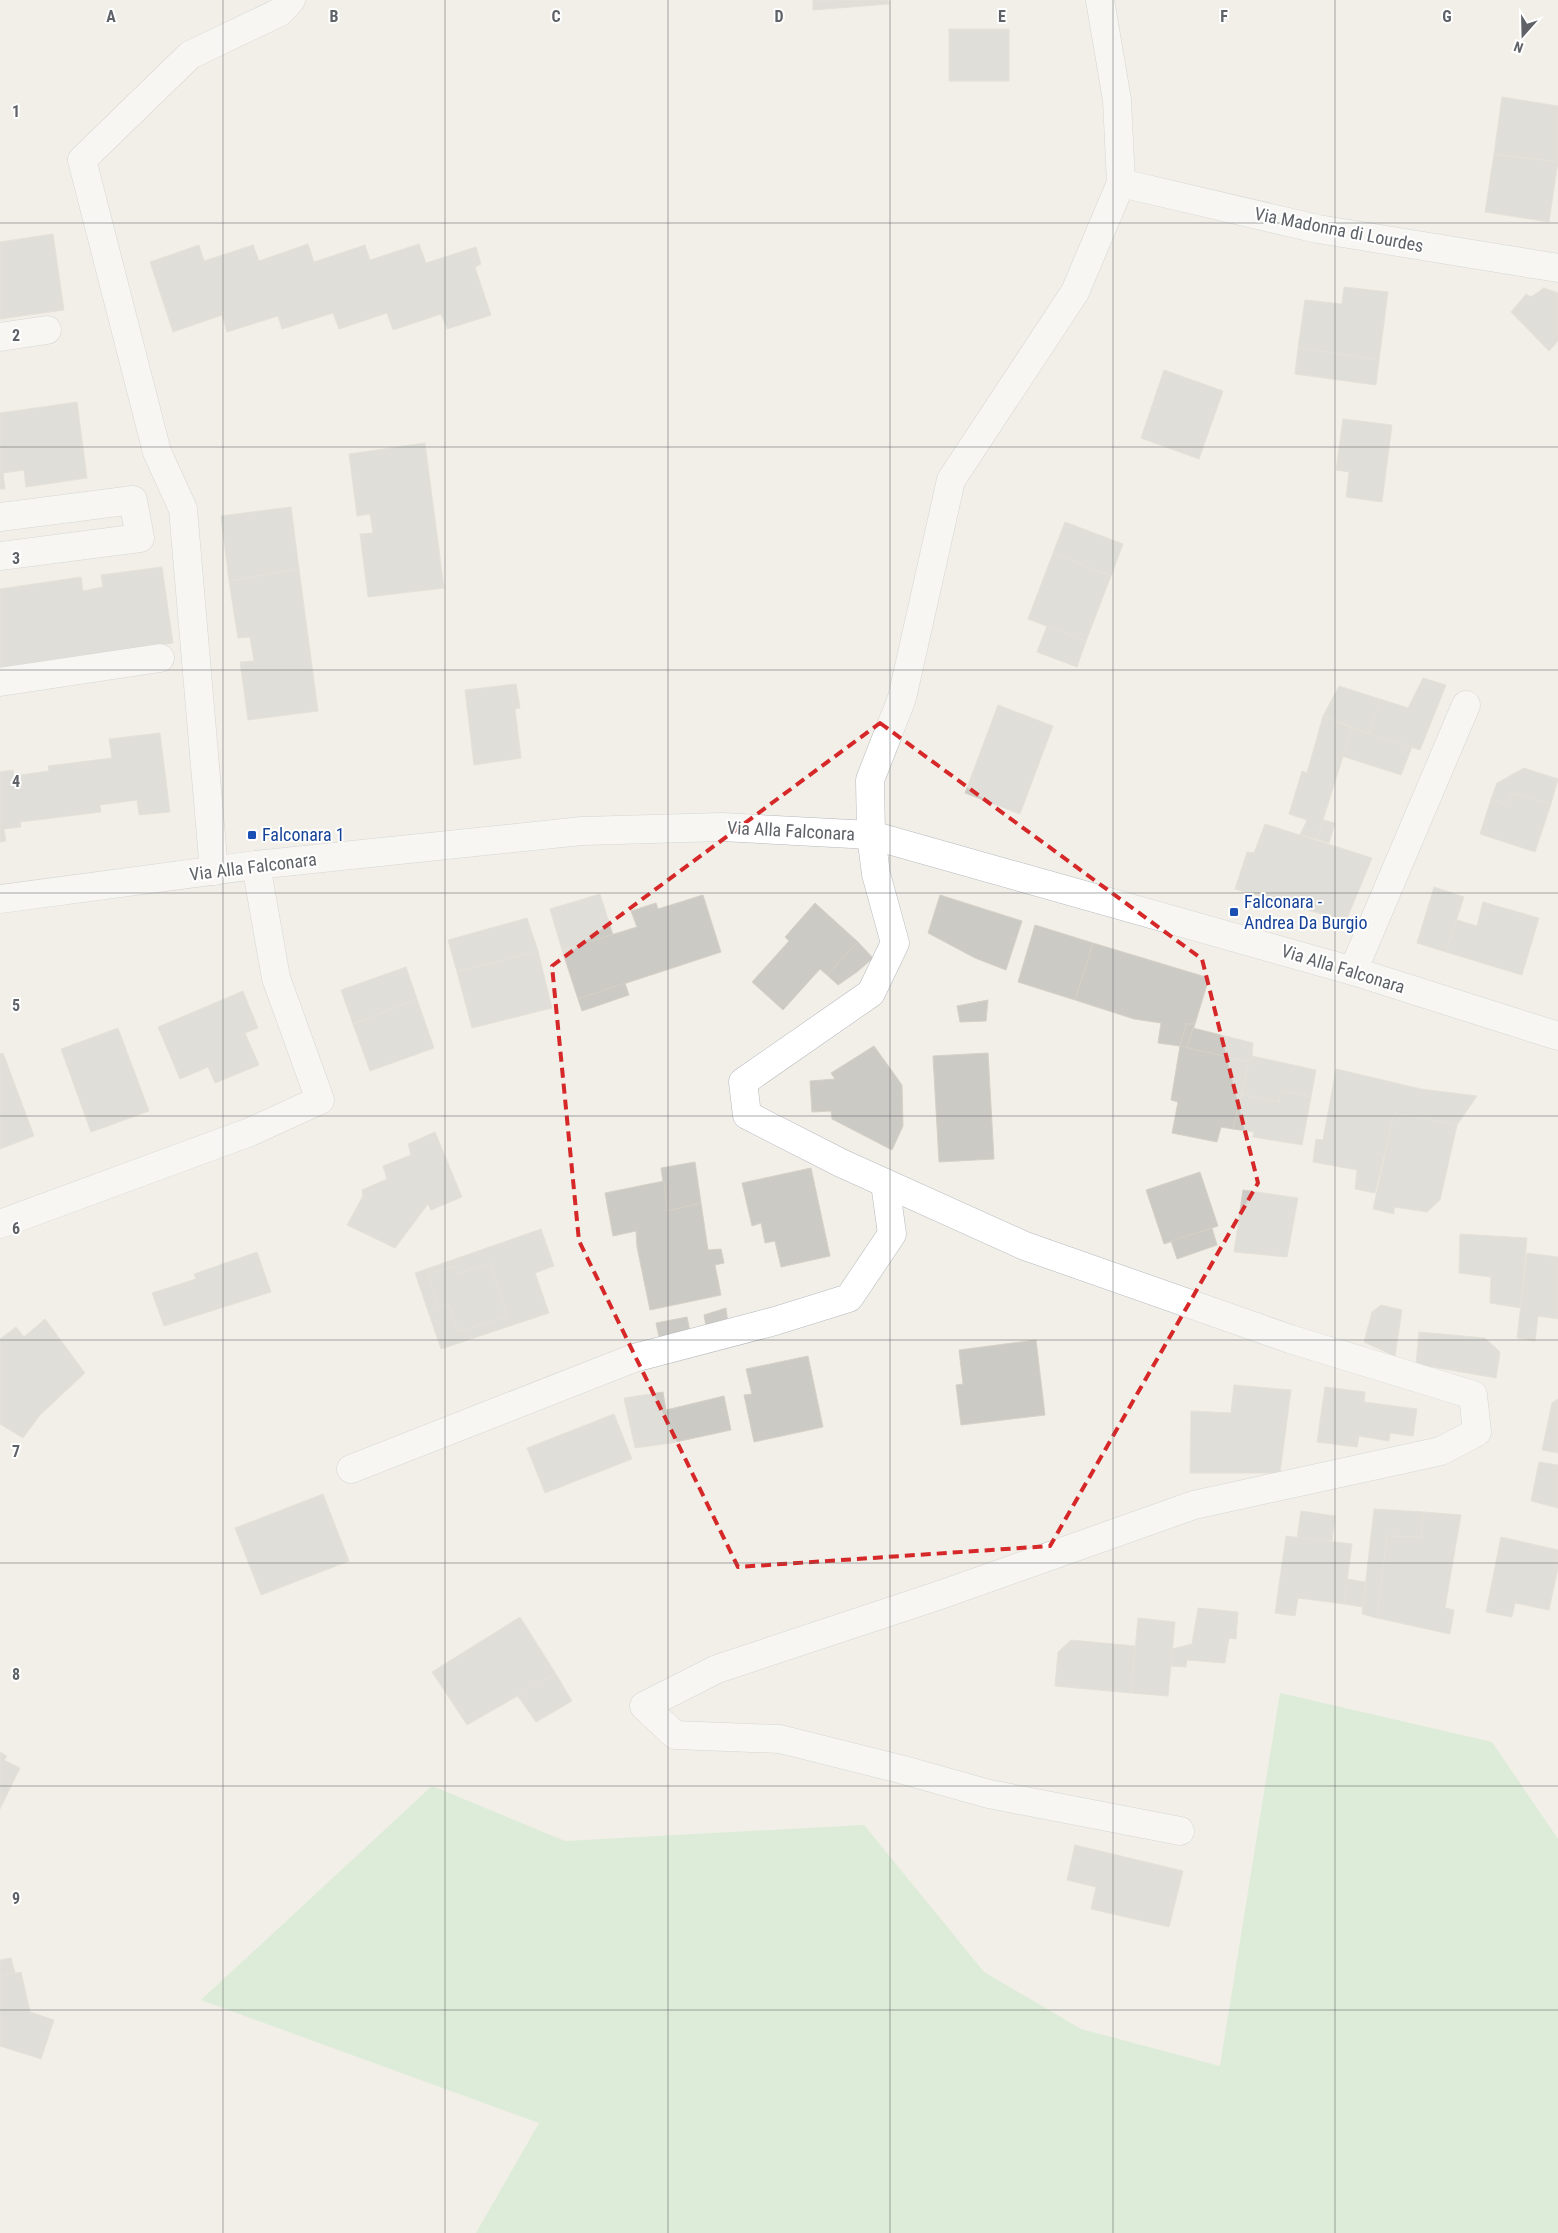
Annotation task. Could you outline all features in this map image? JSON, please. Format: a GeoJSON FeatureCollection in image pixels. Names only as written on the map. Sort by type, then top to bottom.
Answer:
{"type":"FeatureCollection","features":[{"type":"Feature","properties":{"kind":"street"},"geometry":{"type":"LineString","coordinates":[[214,871],[183,509],[157,452],[82,160],[190,55],[280,12],[291,0]]}},
{"type":"Feature","properties":{"kind":"street"},"geometry":{"type":"LineString","coordinates":[[1100,0],[1117,100],[1121,183],[1076,292],[951,480],[902,698],[870,780],[871,835],[876,874],[895,943],[871,993],[743,1082],[747,1115],[885,1183],[1025,1246],[1290,1339],[1473,1395],[1477,1432],[1441,1451],[1194,1505],[943,1594],[717,1669],[644,1706],[675,1735],[780,1739],[900,1769],[989,1794],[1180,1832]]}},
{"type":"Feature","properties":{"kind":"street","name":"Via Madonna di Lourdes"},"geometry":{"type":"LineString","coordinates":[[1121,183],[1318,229],[1558,268]]}},
{"type":"Feature","properties":{"kind":"street"},"geometry":{"type":"LineString","coordinates":[[0,337],[47,330]]}},
{"type":"Feature","properties":{"kind":"street"},"geometry":{"type":"LineString","coordinates":[[0,517],[133,500],[140,538],[0,556]]}},
{"type":"Feature","properties":{"kind":"street"},"geometry":{"type":"LineString","coordinates":[[0,682],[160,658]]}},
{"type":"Feature","properties":{"kind":"street"},"geometry":{"type":"LineString","coordinates":[[1353,971],[1466,704]]}},
{"type":"Feature","properties":{"kind":"street","name":"Via Alla Falconara"},"geometry":{"type":"LineString","coordinates":[[0,899],[256,865],[582,831],[722,827],[871,835],[1353,971],[1558,1036]]}},
{"type":"Feature","properties":{"kind":"street"},"geometry":{"type":"LineString","coordinates":[[0,1224],[250,1132],[320,1100],[276,978],[256,865]]}},
{"type":"Feature","properties":{"kind":"street"},"geometry":{"type":"LineString","coordinates":[[352,1469],[634,1358],[775,1321],[849,1298],[892,1234],[885,1183]]}},
{"type":"Feature","properties":{"kind":"highlighted area"},"geometry":{"type":"Polygon","coordinates":[[[880,723],[1202,959],[1258,1183],[1050,1546],[738,1567],[579,1241],[552,966],[880,723]]]}},
{"type":"Feature","properties":{"kind":"green space"},"geometry":{"type":"Polygon","coordinates":[[[1280,1693],[1492,1742],[1558,1839],[1558,2233],[476,2233],[539,2123],[201,2000],[432,1786],[565,1841],[864,1825],[984,1972],[1081,2029],[1220,2066],[1280,1693]]]}},
{"type":"Feature","properties":{"kind":"building"},"geometry":{"type":"Polygon","coordinates":[[[813,0],[888,0],[889,4],[813,10],[813,0]]]}},
{"type":"Feature","properties":{"kind":"building"},"geometry":{"type":"Polygon","coordinates":[[[949,29],[1009,29],[1009,81],[949,81],[949,29]]]}},
{"type":"Feature","properties":{"kind":"building"},"geometry":{"type":"Polygon","coordinates":[[[1502,97],[1558,106],[1558,162],[1494,154],[1502,97]]]}},
{"type":"Feature","properties":{"kind":"building"},"geometry":{"type":"Polygon","coordinates":[[[1494,154],[1558,162],[1549,222],[1485,212],[1494,154]]]}},
{"type":"Feature","properties":{"kind":"building"},"geometry":{"type":"Polygon","coordinates":[[[53,234],[64,310],[0,319],[0,242],[53,234]]]}},
{"type":"Feature","properties":{"kind":"building"},"geometry":{"type":"Polygon","coordinates":[[[308,244],[314,262],[365,245],[370,260],[419,244],[426,263],[476,247],[481,264],[475,267],[491,315],[447,329],[441,314],[393,330],[387,313],[339,329],[333,313],[282,329],[278,316],[227,332],[222,315],[173,332],[150,262],[199,245],[204,261],[253,245],[259,261],[308,244]]]}},
{"type":"Feature","properties":{"kind":"building"},"geometry":{"type":"Polygon","coordinates":[[[1344,287],[1388,292],[1379,360],[1298,348],[1305,300],[1342,304],[1344,287]]]}},
{"type":"Feature","properties":{"kind":"building"},"geometry":{"type":"Polygon","coordinates":[[[1544,288],[1558,293],[1558,341],[1549,351],[1511,312],[1526,294],[1531,297],[1544,288]]]}},
{"type":"Feature","properties":{"kind":"building"},"geometry":{"type":"Polygon","coordinates":[[[1298,348],[1379,360],[1376,385],[1295,374],[1298,348]]]}},
{"type":"Feature","properties":{"kind":"building"},"geometry":{"type":"Polygon","coordinates":[[[1164,370],[1223,391],[1199,459],[1141,438],[1164,370]]]}},
{"type":"Feature","properties":{"kind":"building"},"geometry":{"type":"Polygon","coordinates":[[[77,402],[87,478],[26,487],[24,470],[3,473],[5,489],[0,489],[0,413],[77,402]]]}},
{"type":"Feature","properties":{"kind":"building"},"geometry":{"type":"Polygon","coordinates":[[[1343,419],[1392,425],[1382,502],[1346,497],[1349,472],[1336,470],[1343,419]]]}},
{"type":"Feature","properties":{"kind":"building"},"geometry":{"type":"Polygon","coordinates":[[[425,443],[444,588],[368,597],[360,534],[373,533],[370,514],[357,516],[349,454],[425,443]]]}},
{"type":"Feature","properties":{"kind":"building"},"geometry":{"type":"Polygon","coordinates":[[[291,507],[299,569],[229,581],[221,516],[291,507]]]}},
{"type":"Feature","properties":{"kind":"building"},"geometry":{"type":"Polygon","coordinates":[[[1065,522],[1123,544],[1111,576],[1053,553],[1065,522]]]}},
{"type":"Feature","properties":{"kind":"building"},"geometry":{"type":"Polygon","coordinates":[[[1053,553],[1111,576],[1086,641],[1028,619],[1053,553]]]}},
{"type":"Feature","properties":{"kind":"building"},"geometry":{"type":"Polygon","coordinates":[[[162,567],[173,643],[0,667],[0,589],[81,577],[83,591],[103,587],[101,575],[162,567]]]}},
{"type":"Feature","properties":{"kind":"building"},"geometry":{"type":"Polygon","coordinates":[[[299,569],[318,711],[248,720],[240,662],[254,661],[250,637],[238,638],[229,581],[299,569]]]}},
{"type":"Feature","properties":{"kind":"building"},"geometry":{"type":"Polygon","coordinates":[[[1047,626],[1086,641],[1077,667],[1037,652],[1047,626]]]}},
{"type":"Feature","properties":{"kind":"building"},"geometry":{"type":"Polygon","coordinates":[[[1423,678],[1446,685],[1420,750],[1368,733],[1380,699],[1408,708],[1423,678]]]}},
{"type":"Feature","properties":{"kind":"building"},"geometry":{"type":"Polygon","coordinates":[[[516,684],[520,708],[515,709],[521,758],[474,765],[465,690],[516,684]]]}},
{"type":"Feature","properties":{"kind":"building"},"geometry":{"type":"Polygon","coordinates":[[[1339,686],[1380,699],[1368,733],[1323,716],[1339,686]]]}},
{"type":"Feature","properties":{"kind":"building"},"geometry":{"type":"Polygon","coordinates":[[[998,705],[1053,726],[1020,814],[965,793],[998,705]]]}},
{"type":"Feature","properties":{"kind":"building"},"geometry":{"type":"Polygon","coordinates":[[[1323,716],[1352,728],[1317,839],[1300,835],[1307,820],[1289,814],[1302,771],[1307,773],[1323,716]]]}},
{"type":"Feature","properties":{"kind":"building"},"geometry":{"type":"Polygon","coordinates":[[[1352,728],[1412,747],[1401,775],[1342,756],[1352,728]]]}},
{"type":"Feature","properties":{"kind":"building"},"geometry":{"type":"Polygon","coordinates":[[[160,733],[170,812],[139,815],[137,800],[100,805],[101,812],[20,822],[21,827],[4,829],[6,841],[0,842],[0,772],[13,770],[14,776],[49,771],[48,766],[112,758],[109,739],[160,733]]]}},
{"type":"Feature","properties":{"kind":"building"},"geometry":{"type":"Polygon","coordinates":[[[1524,768],[1558,779],[1551,804],[1513,793],[1508,805],[1491,799],[1497,783],[1524,768]]]}},
{"type":"Feature","properties":{"kind":"building"},"geometry":{"type":"Polygon","coordinates":[[[1513,793],[1551,804],[1535,852],[1480,834],[1491,799],[1508,805],[1513,793]]]}},
{"type":"Feature","properties":{"kind":"building"},"geometry":{"type":"Polygon","coordinates":[[[1323,820],[1335,823],[1329,843],[1317,839],[1323,820]]]}},
{"type":"Feature","properties":{"kind":"building"},"geometry":{"type":"Polygon","coordinates":[[[1265,824],[1372,858],[1346,921],[1235,889],[1247,852],[1254,853],[1265,824]]]}},
{"type":"Feature","properties":{"kind":"building"},"geometry":{"type":"Polygon","coordinates":[[[1434,887],[1464,897],[1446,952],[1417,943],[1434,887]]]}},
{"type":"Feature","properties":{"kind":"building"},"geometry":{"type":"Polygon","coordinates":[[[600,894],[613,935],[562,950],[550,909],[600,894]]]}},
{"type":"Feature","properties":{"kind":"building"},"geometry":{"type":"Polygon","coordinates":[[[703,895],[721,952],[578,999],[562,950],[637,927],[631,911],[656,903],[658,909],[703,895]]]}},
{"type":"Feature","properties":{"kind":"building"},"geometry":{"type":"Polygon","coordinates":[[[940,895],[1022,921],[1006,970],[975,958],[928,933],[940,895]]]}},
{"type":"Feature","properties":{"kind":"building"},"geometry":{"type":"Polygon","coordinates":[[[1483,902],[1539,918],[1522,975],[1446,952],[1457,920],[1477,926],[1483,902]]]}},
{"type":"Feature","properties":{"kind":"building"},"geometry":{"type":"Polygon","coordinates":[[[815,903],[858,942],[827,975],[820,969],[783,1010],[752,982],[789,941],[785,937],[815,903]]]}},
{"type":"Feature","properties":{"kind":"building"},"geometry":{"type":"Polygon","coordinates":[[[527,918],[538,951],[457,972],[448,940],[527,918]]]}},
{"type":"Feature","properties":{"kind":"building"},"geometry":{"type":"Polygon","coordinates":[[[1035,925],[1093,943],[1075,1000],[1018,982],[1035,925]]]}},
{"type":"Feature","properties":{"kind":"building"},"geometry":{"type":"Polygon","coordinates":[[[858,942],[873,958],[838,985],[827,975],[858,942]]]}},
{"type":"Feature","properties":{"kind":"building"},"geometry":{"type":"Polygon","coordinates":[[[1093,943],[1209,978],[1195,1024],[1186,1024],[1180,1046],[1158,1043],[1161,1023],[1134,1019],[1075,1000],[1093,943]]]}},
{"type":"Feature","properties":{"kind":"building"},"geometry":{"type":"Polygon","coordinates":[[[538,951],[552,1008],[472,1028],[457,972],[538,951]]]}},
{"type":"Feature","properties":{"kind":"building"},"geometry":{"type":"Polygon","coordinates":[[[406,967],[417,999],[353,1024],[341,990],[406,967]]]}},
{"type":"Feature","properties":{"kind":"building"},"geometry":{"type":"Polygon","coordinates":[[[625,983],[629,995],[582,1011],[578,999],[625,983]]]}},
{"type":"Feature","properties":{"kind":"building"},"geometry":{"type":"Polygon","coordinates":[[[243,991],[258,1028],[245,1033],[259,1065],[215,1083],[208,1067],[180,1079],[158,1027],[243,991]]]}},
{"type":"Feature","properties":{"kind":"building"},"geometry":{"type":"Polygon","coordinates":[[[417,999],[434,1048],[370,1071],[353,1024],[417,999]]]}},
{"type":"Feature","properties":{"kind":"building"},"geometry":{"type":"Polygon","coordinates":[[[988,1000],[986,1021],[960,1022],[957,1006],[988,1000]]]}},
{"type":"Feature","properties":{"kind":"building"},"geometry":{"type":"Polygon","coordinates":[[[1186,1024],[1195,1024],[1187,1048],[1180,1046],[1186,1024]]]}},
{"type":"Feature","properties":{"kind":"building"},"geometry":{"type":"Polygon","coordinates":[[[118,1028],[149,1111],[91,1132],[61,1049],[118,1028]]]}},
{"type":"Feature","properties":{"kind":"building"},"geometry":{"type":"Polygon","coordinates":[[[1193,1028],[1253,1043],[1252,1056],[1249,1062],[1187,1048],[1193,1028]]]}},
{"type":"Feature","properties":{"kind":"building"},"geometry":{"type":"Polygon","coordinates":[[[874,1046],[902,1085],[903,1126],[892,1150],[832,1119],[831,1111],[812,1112],[810,1081],[835,1079],[831,1073],[874,1046]]]}},
{"type":"Feature","properties":{"kind":"building"},"geometry":{"type":"Polygon","coordinates":[[[1180,1046],[1249,1062],[1233,1129],[1221,1127],[1217,1142],[1172,1133],[1178,1102],[1171,1100],[1180,1046]]]}},
{"type":"Feature","properties":{"kind":"building"},"geometry":{"type":"Polygon","coordinates":[[[3,1053],[34,1136],[0,1149],[0,1054],[3,1053]]]}},
{"type":"Feature","properties":{"kind":"building"},"geometry":{"type":"Polygon","coordinates":[[[988,1053],[994,1159],[939,1162],[933,1056],[988,1053]]]}},
{"type":"Feature","properties":{"kind":"building"},"geometry":{"type":"Polygon","coordinates":[[[1252,1056],[1316,1070],[1311,1097],[1281,1091],[1279,1102],[1242,1094],[1252,1056]]]}},
{"type":"Feature","properties":{"kind":"building"},"geometry":{"type":"Polygon","coordinates":[[[1336,1069],[1421,1089],[1477,1096],[1457,1125],[1394,1113],[1375,1193],[1355,1189],[1357,1170],[1313,1162],[1316,1139],[1323,1140],[1336,1069]]]}},
{"type":"Feature","properties":{"kind":"building"},"geometry":{"type":"Polygon","coordinates":[[[1281,1091],[1311,1097],[1302,1145],[1253,1137],[1254,1132],[1233,1129],[1242,1094],[1279,1102],[1281,1091]]]}},
{"type":"Feature","properties":{"kind":"building"},"geometry":{"type":"Polygon","coordinates":[[[1394,1113],[1457,1125],[1440,1200],[1427,1212],[1394,1207],[1394,1214],[1373,1209],[1394,1113]]]}},
{"type":"Feature","properties":{"kind":"building"},"geometry":{"type":"Polygon","coordinates":[[[435,1132],[462,1197],[431,1210],[428,1204],[395,1248],[347,1225],[363,1196],[362,1190],[387,1179],[383,1166],[411,1155],[408,1144],[435,1132]]]}},
{"type":"Feature","properties":{"kind":"building"},"geometry":{"type":"Polygon","coordinates":[[[695,1162],[701,1203],[667,1211],[661,1168],[695,1162]]]}},
{"type":"Feature","properties":{"kind":"building"},"geometry":{"type":"Polygon","coordinates":[[[811,1168],[830,1256],[781,1267],[775,1241],[765,1243],[761,1223],[752,1226],[742,1183],[811,1168]]]}},
{"type":"Feature","properties":{"kind":"building"},"geometry":{"type":"Polygon","coordinates":[[[1200,1172],[1218,1226],[1164,1244],[1146,1190],[1200,1172]]]}},
{"type":"Feature","properties":{"kind":"building"},"geometry":{"type":"Polygon","coordinates":[[[664,1181],[667,1211],[701,1203],[708,1250],[721,1249],[724,1263],[715,1265],[721,1295],[650,1310],[637,1247],[636,1231],[613,1236],[605,1193],[664,1181]]]}},
{"type":"Feature","properties":{"kind":"building"},"geometry":{"type":"Polygon","coordinates":[[[1243,1190],[1298,1198],[1287,1257],[1234,1252],[1243,1190]]]}},
{"type":"Feature","properties":{"kind":"building"},"geometry":{"type":"Polygon","coordinates":[[[1212,1228],[1217,1245],[1177,1259],[1171,1241],[1212,1228]]]}},
{"type":"Feature","properties":{"kind":"building"},"geometry":{"type":"Polygon","coordinates":[[[541,1229],[554,1266],[535,1273],[549,1313],[441,1349],[415,1273],[541,1229]],[[490,1263],[457,1274],[454,1266],[428,1274],[438,1307],[449,1304],[458,1332],[507,1316],[490,1263]]]}},
{"type":"Feature","properties":{"kind":"building"},"geometry":{"type":"Polygon","coordinates":[[[1460,1234],[1527,1238],[1521,1308],[1490,1303],[1491,1277],[1459,1273],[1460,1234]]]}},
{"type":"Feature","properties":{"kind":"building"},"geometry":{"type":"Polygon","coordinates":[[[257,1252],[271,1292],[164,1326],[152,1293],[196,1279],[194,1274],[257,1252]]]}},
{"type":"Feature","properties":{"kind":"building"},"geometry":{"type":"Polygon","coordinates":[[[1527,1253],[1558,1257],[1558,1319],[1538,1316],[1535,1341],[1517,1338],[1527,1253]]]}},
{"type":"Feature","properties":{"kind":"building"},"geometry":{"type":"Polygon","coordinates":[[[490,1263],[507,1316],[458,1332],[449,1304],[438,1307],[428,1274],[454,1266],[457,1274],[490,1263]]]}},
{"type":"Feature","properties":{"kind":"building"},"geometry":{"type":"Polygon","coordinates":[[[1381,1305],[1402,1310],[1395,1356],[1364,1342],[1372,1312],[1381,1305]]]}},
{"type":"Feature","properties":{"kind":"building"},"geometry":{"type":"Polygon","coordinates":[[[726,1308],[729,1332],[708,1338],[704,1315],[726,1308]]]}},
{"type":"Feature","properties":{"kind":"building"},"geometry":{"type":"Polygon","coordinates":[[[687,1317],[691,1336],[660,1342],[656,1323],[687,1317]]]}},
{"type":"Feature","properties":{"kind":"building"},"geometry":{"type":"Polygon","coordinates":[[[45,1319],[85,1373],[40,1415],[23,1438],[0,1424],[0,1339],[16,1327],[24,1337],[45,1319]]]}},
{"type":"Feature","properties":{"kind":"building"},"geometry":{"type":"Polygon","coordinates":[[[1419,1332],[1485,1338],[1500,1352],[1496,1378],[1416,1364],[1419,1332]]]}},
{"type":"Feature","properties":{"kind":"building"},"geometry":{"type":"Polygon","coordinates":[[[1036,1340],[1045,1415],[961,1425],[956,1385],[963,1384],[959,1350],[1036,1340]]]}},
{"type":"Feature","properties":{"kind":"building"},"geometry":{"type":"Polygon","coordinates":[[[808,1356],[823,1427],[754,1442],[744,1395],[752,1394],[746,1369],[808,1356]]]}},
{"type":"Feature","properties":{"kind":"building"},"geometry":{"type":"Polygon","coordinates":[[[1234,1385],[1291,1390],[1280,1473],[1190,1473],[1191,1411],[1231,1413],[1234,1385]]]}},
{"type":"Feature","properties":{"kind":"building"},"geometry":{"type":"Polygon","coordinates":[[[1325,1387],[1365,1392],[1364,1402],[1417,1409],[1413,1436],[1390,1433],[1389,1441],[1359,1436],[1357,1447],[1317,1442],[1325,1387]]]}},
{"type":"Feature","properties":{"kind":"building"},"geometry":{"type":"Polygon","coordinates":[[[663,1392],[671,1443],[635,1448],[624,1398],[663,1392]]]}},
{"type":"Feature","properties":{"kind":"building"},"geometry":{"type":"Polygon","coordinates":[[[724,1396],[731,1430],[671,1443],[666,1410],[724,1396]]]}},
{"type":"Feature","properties":{"kind":"building"},"geometry":{"type":"Polygon","coordinates":[[[1558,1399],[1558,1453],[1542,1450],[1552,1403],[1558,1399]]]}},
{"type":"Feature","properties":{"kind":"building"},"geometry":{"type":"Polygon","coordinates":[[[614,1414],[632,1459],[545,1493],[527,1448],[614,1414]]]}},
{"type":"Feature","properties":{"kind":"building"},"geometry":{"type":"Polygon","coordinates":[[[1539,1462],[1558,1465],[1558,1508],[1531,1501],[1539,1462]]]}},
{"type":"Feature","properties":{"kind":"building"},"geometry":{"type":"Polygon","coordinates":[[[323,1494],[349,1561],[261,1595],[235,1528],[323,1494]]]}},
{"type":"Feature","properties":{"kind":"building"},"geometry":{"type":"Polygon","coordinates":[[[1374,1509],[1424,1512],[1421,1537],[1387,1536],[1377,1618],[1362,1614],[1374,1509]]]}},
{"type":"Feature","properties":{"kind":"building"},"geometry":{"type":"Polygon","coordinates":[[[1301,1511],[1335,1516],[1332,1541],[1297,1538],[1301,1511]]]}},
{"type":"Feature","properties":{"kind":"building"},"geometry":{"type":"Polygon","coordinates":[[[1424,1512],[1461,1515],[1445,1608],[1454,1610],[1450,1634],[1377,1618],[1387,1536],[1421,1537],[1424,1512]]]}},
{"type":"Feature","properties":{"kind":"building"},"geometry":{"type":"Polygon","coordinates":[[[1286,1536],[1352,1544],[1344,1604],[1298,1598],[1295,1616],[1275,1613],[1286,1536]]]}},
{"type":"Feature","properties":{"kind":"building"},"geometry":{"type":"Polygon","coordinates":[[[1501,1537],[1558,1550],[1558,1568],[1549,1610],[1515,1603],[1512,1617],[1486,1612],[1501,1537]]]}},
{"type":"Feature","properties":{"kind":"building"},"geometry":{"type":"Polygon","coordinates":[[[1347,1579],[1365,1582],[1363,1607],[1344,1604],[1347,1579]]]}},
{"type":"Feature","properties":{"kind":"building"},"geometry":{"type":"Polygon","coordinates":[[[1198,1608],[1238,1612],[1236,1639],[1229,1638],[1225,1663],[1187,1660],[1186,1667],[1171,1666],[1172,1649],[1192,1644],[1198,1608]]]}},
{"type":"Feature","properties":{"kind":"building"},"geometry":{"type":"Polygon","coordinates":[[[520,1617],[556,1674],[467,1725],[432,1672],[520,1617]]]}},
{"type":"Feature","properties":{"kind":"building"},"geometry":{"type":"Polygon","coordinates":[[[1138,1618],[1175,1622],[1168,1696],[1131,1693],[1138,1618]]]}},
{"type":"Feature","properties":{"kind":"building"},"geometry":{"type":"Polygon","coordinates":[[[1071,1640],[1135,1646],[1131,1693],[1055,1686],[1058,1652],[1071,1640]]]}},
{"type":"Feature","properties":{"kind":"building"},"geometry":{"type":"Polygon","coordinates":[[[556,1674],[572,1701],[536,1722],[517,1695],[556,1674]]]}},
{"type":"Feature","properties":{"kind":"building"},"geometry":{"type":"Polygon","coordinates":[[[0,1752],[7,1756],[4,1760],[20,1768],[0,1809],[0,1752]]]}},
{"type":"Feature","properties":{"kind":"building"},"geometry":{"type":"Polygon","coordinates":[[[1075,1845],[1183,1871],[1169,1927],[1091,1909],[1096,1887],[1067,1880],[1075,1845]]]}},
{"type":"Feature","properties":{"kind":"building"},"geometry":{"type":"Polygon","coordinates":[[[11,1958],[15,1973],[0,1977],[0,1960],[11,1958]]]}},
{"type":"Feature","properties":{"kind":"building"},"geometry":{"type":"Polygon","coordinates":[[[21,1972],[30,2012],[54,2020],[41,2059],[0,2046],[0,1977],[21,1972]]]}},
{"type":"Feature","properties":{"kind":"place","name":"Falconara 1"},"geometry":{"type":"Point","coordinates":[252,835]}},
{"type":"Feature","properties":{"kind":"place","name":"Falconara - Andrea Da Burgio"},"geometry":{"type":"Point","coordinates":[1234,912]}}]}
